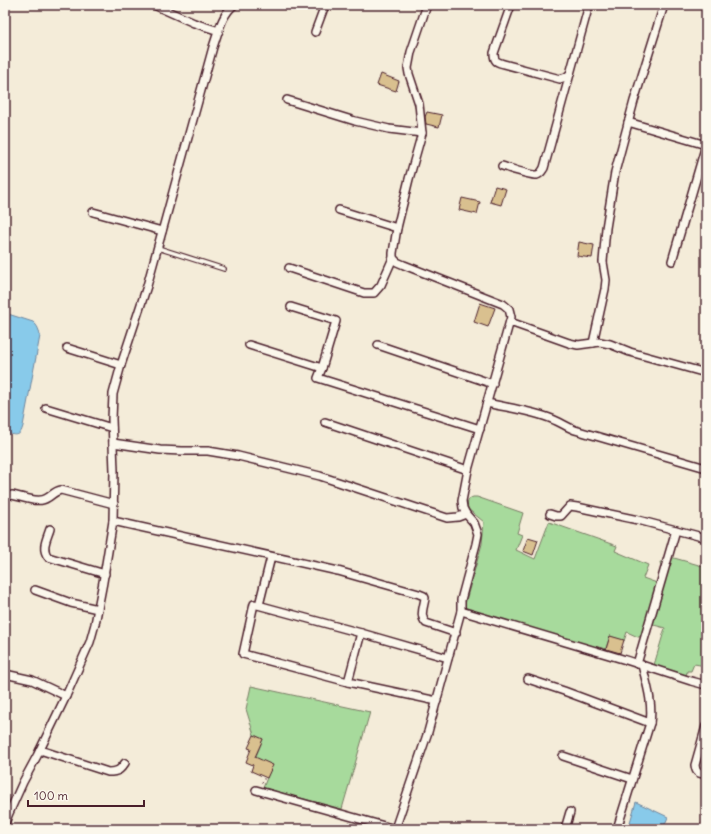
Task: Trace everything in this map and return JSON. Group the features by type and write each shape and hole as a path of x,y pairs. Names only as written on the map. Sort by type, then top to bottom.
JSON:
{"street":[{"path":"154,5 194,23 219,31"},
{"path":"5,823 23,782 66,696 90,642 98,608 113,521 113,394 147,286 213,47 228,12 234,5"},
{"path":"315,32 325,5"},
{"path":"288,268 364,293 374,293 381,285 393,258 409,179 422,133 419,104 408,68 411,52 427,5"},
{"path":"511,5 494,53 494,58 496,61 560,79 570,74"},
{"path":"502,166 532,175 542,172 589,5"},
{"path":"593,343 605,289 606,280 603,262 606,228 615,172 634,100 664,5"},
{"path":"287,100 354,121 389,129 422,133"},
{"path":"628,122 706,145 672,262"},
{"path":"339,210 398,228"},
{"path":"93,212 162,231"},
{"path":"256,790 395,829 428,732 456,633 461,611 461,600 478,534 474,524 466,514 462,505 468,470 512,317 509,309 503,304 404,265 397,262 393,258"},
{"path":"291,307 336,321 318,378 480,429"},
{"path":"510,322 569,343 578,345 600,342 610,344 630,352 706,373"},
{"path":"249,345 322,368"},
{"path":"378,345 493,384"},
{"path":"67,348 121,365"},
{"path":"488,402 541,415 553,419 567,428 706,468"},
{"path":"46,408 112,428"},
{"path":"325,422 468,470"},
{"path":"113,443 160,450 208,451 238,456 320,476 447,518 454,518 466,514"},
{"path":"12,495 42,501 57,490 61,490 114,504"},
{"path":"550,514 561,516 570,506 577,507 638,520 706,538"},
{"path":"113,521 338,571 419,594 425,598 422,615 424,621 456,633"},
{"path":"50,529 44,549 44,553 48,557 104,574"},
{"path":"616,829 650,723 652,713 651,702 640,665 676,530"},
{"path":"259,605 271,557"},
{"path":"35,590 71,604 98,608"},
{"path":"437,701 348,682 243,654 254,604 448,658"},
{"path":"461,611 706,685"},
{"path":"348,682 361,633"},
{"path":"5,674 32,680 66,696"},
{"path":"528,680 564,691 650,723"},
{"path":"706,726 695,765 698,773 706,776"},
{"path":"40,750 108,772 119,770 125,763"},
{"path":"563,756 632,779"},
{"path":"565,829 570,812"}],"lane":[{"path":"157,248 224,269"}],"green space":[{"path":"473,497 477,497 523,513 517,533 522,535 516,550 535,559 549,522 617,546 615,551 648,565 643,578 657,583 662,570 660,562 664,562 664,557 667,556 706,567 706,666 694,664 691,671 687,671 686,677 654,665 665,628 650,624 647,636 638,637 627,632 624,641 610,636 605,651 465,610 465,604 482,544 484,522 468,509 468,502"},
{"path":"251,686 370,712 342,809 263,788 272,765 254,761 263,739 254,735 246,709"}],"water":[{"path":"5,313 33,322 38,328 40,336 23,426 22,430 17,435 5,433"},
{"path":"636,802 668,817 663,829 628,829"}],"building":[{"path":"381,74 399,81 396,91 377,85"},
{"path":"427,112 442,115 439,127 426,124 425,117"},
{"path":"495,186 506,189 501,205 490,202"},
{"path":"462,198 480,202 477,214 459,210"},
{"path":"579,242 594,245 592,258 577,256"},
{"path":"480,303 495,308 488,327 474,322"},
{"path":"528,537 538,540 533,555 523,551"},
{"path":"610,636 624,640 620,653 606,649"},
{"path":"254,735 263,739 255,757 273,765 267,778 251,771 253,765 246,762 251,749 248,748"}]}
